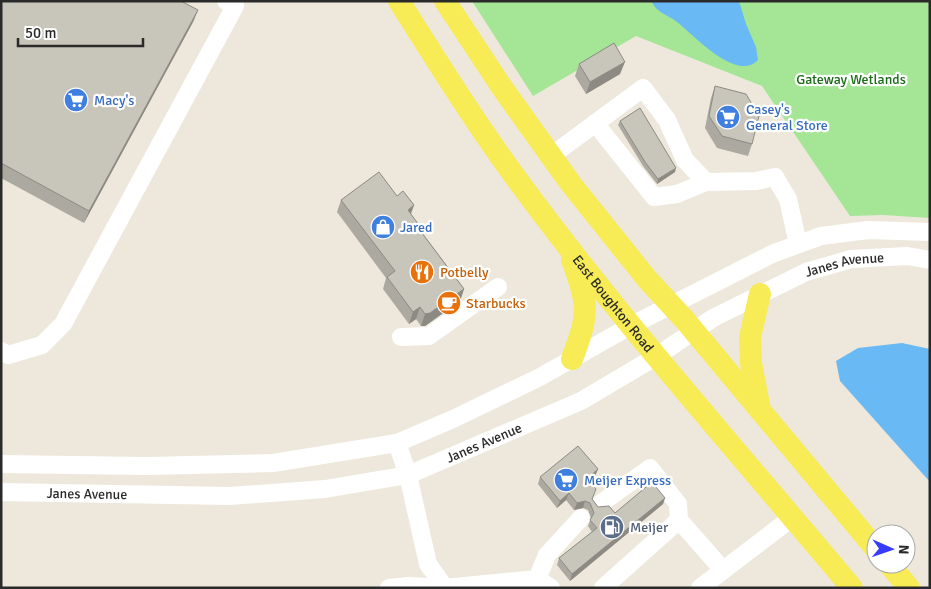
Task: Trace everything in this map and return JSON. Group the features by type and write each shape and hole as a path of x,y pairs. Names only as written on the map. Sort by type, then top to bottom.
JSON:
{"main road":[{"name":"East Boughton Road","path":"399,1 463,102 517,179 657,356 852,588"},
{"path":"445,1 551,156 647,279 695,332 760,413 866,537"},
{"path":"565,241 585,293 586,311 584,327 572,359"},
{"path":"760,294 750,342 751,363 760,413"},
{"path":"897,574 909,588"}],"street":[{"path":"1,351 8,355 42,345 63,324 235,6 226,1"},
{"path":"551,156 643,88 666,120 685,160 706,182"},
{"path":"595,123 654,197 677,194 706,182 756,181 775,177 788,199 798,244"},
{"name":"Janes Avenue","path":"1,464 147,466 273,463 397,443 453,420 572,359 632,325 772,254 821,236 868,230 930,232"},
{"name":"Janes Avenue","path":"1,492 229,496 326,489 408,474 581,401 657,356 714,318 806,272 851,259 907,256 930,260"},
{"path":"400,337 429,336 498,287"},
{"path":"397,443 408,474 428,564 445,588"},
{"path":"600,504 650,468 678,504 679,520 723,570"},
{"path":"700,588 793,517"},
{"path":"389,588 409,586 445,588 544,583 547,555 582,518"},
{"path":"603,588 679,520"}],"green space":[{"name":"Gateway Wetlands","path":"472,1 930,1 930,218 883,215 850,216 762,86 636,36 533,96"}],"water":[{"path":"651,1 739,1 756,47 758,60 749,65 738,65 727,61 715,54 677,22 660,11"},
{"path":"902,343 930,349 930,482 840,381 836,361 858,348"}],"building":[{"name":"Macy's","path":"1,1 181,1 198,10 89,211 1,163"},
{"path":"614,43 625,62 590,82 579,64"},
{"name":"Casey's General Store","path":"715,86 746,94 759,116 752,144 722,136 709,116"},
{"path":"640,108 676,168 658,179 645,162 620,121"},
{"path":"379,172 397,196 403,191 414,205 408,210 424,232 422,233 464,289 430,313 425,314 420,307 413,312 387,277 395,271 341,200"},
{"path":"578,446 598,469 587,479 596,489 592,499 598,507 609,506 615,513 652,482 665,498 572,574 559,558 597,528 590,520 594,513 590,503 585,501 577,503 569,493 560,501 540,477"}],"place":[{"name":"Macy's","path":"76,100"},
{"name":"Casey's General Store","path":"728,117"},
{"name":"Jared","path":"383,227"},
{"name":"Potbelly","path":"422,272"},
{"name":"Starbucks","path":"449,303"},
{"name":"Meijer Express","path":"566,480"},
{"name":"Meijer","path":"612,527"}]}
